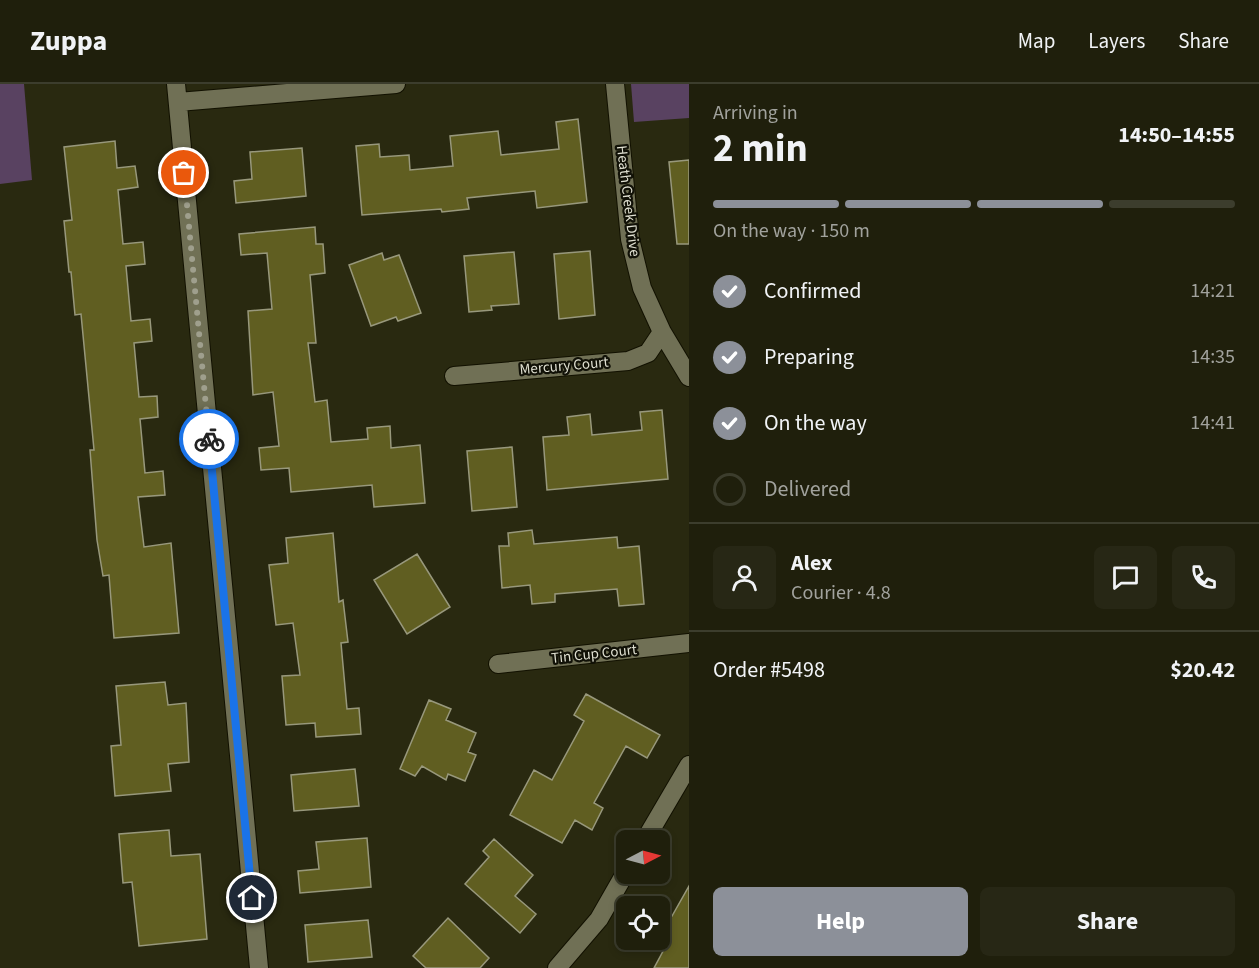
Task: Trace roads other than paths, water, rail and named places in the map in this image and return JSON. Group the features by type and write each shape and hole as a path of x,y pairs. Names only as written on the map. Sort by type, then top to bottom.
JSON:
{"street":[{"path":"176,84 259,968"},
{"path":"178,102 396,84"},
{"name":"Heath Creek Drive","path":"615,84 630,239 642,288 662,332 689,377"},
{"name":"Mercury Court","path":"454,376 628,361 648,353 662,332"},
{"name":"Tin Cup Court","path":"498,664 689,643"},
{"path":"651,830 689,765"},
{"path":"557,968 598,919 619,884"}]}
